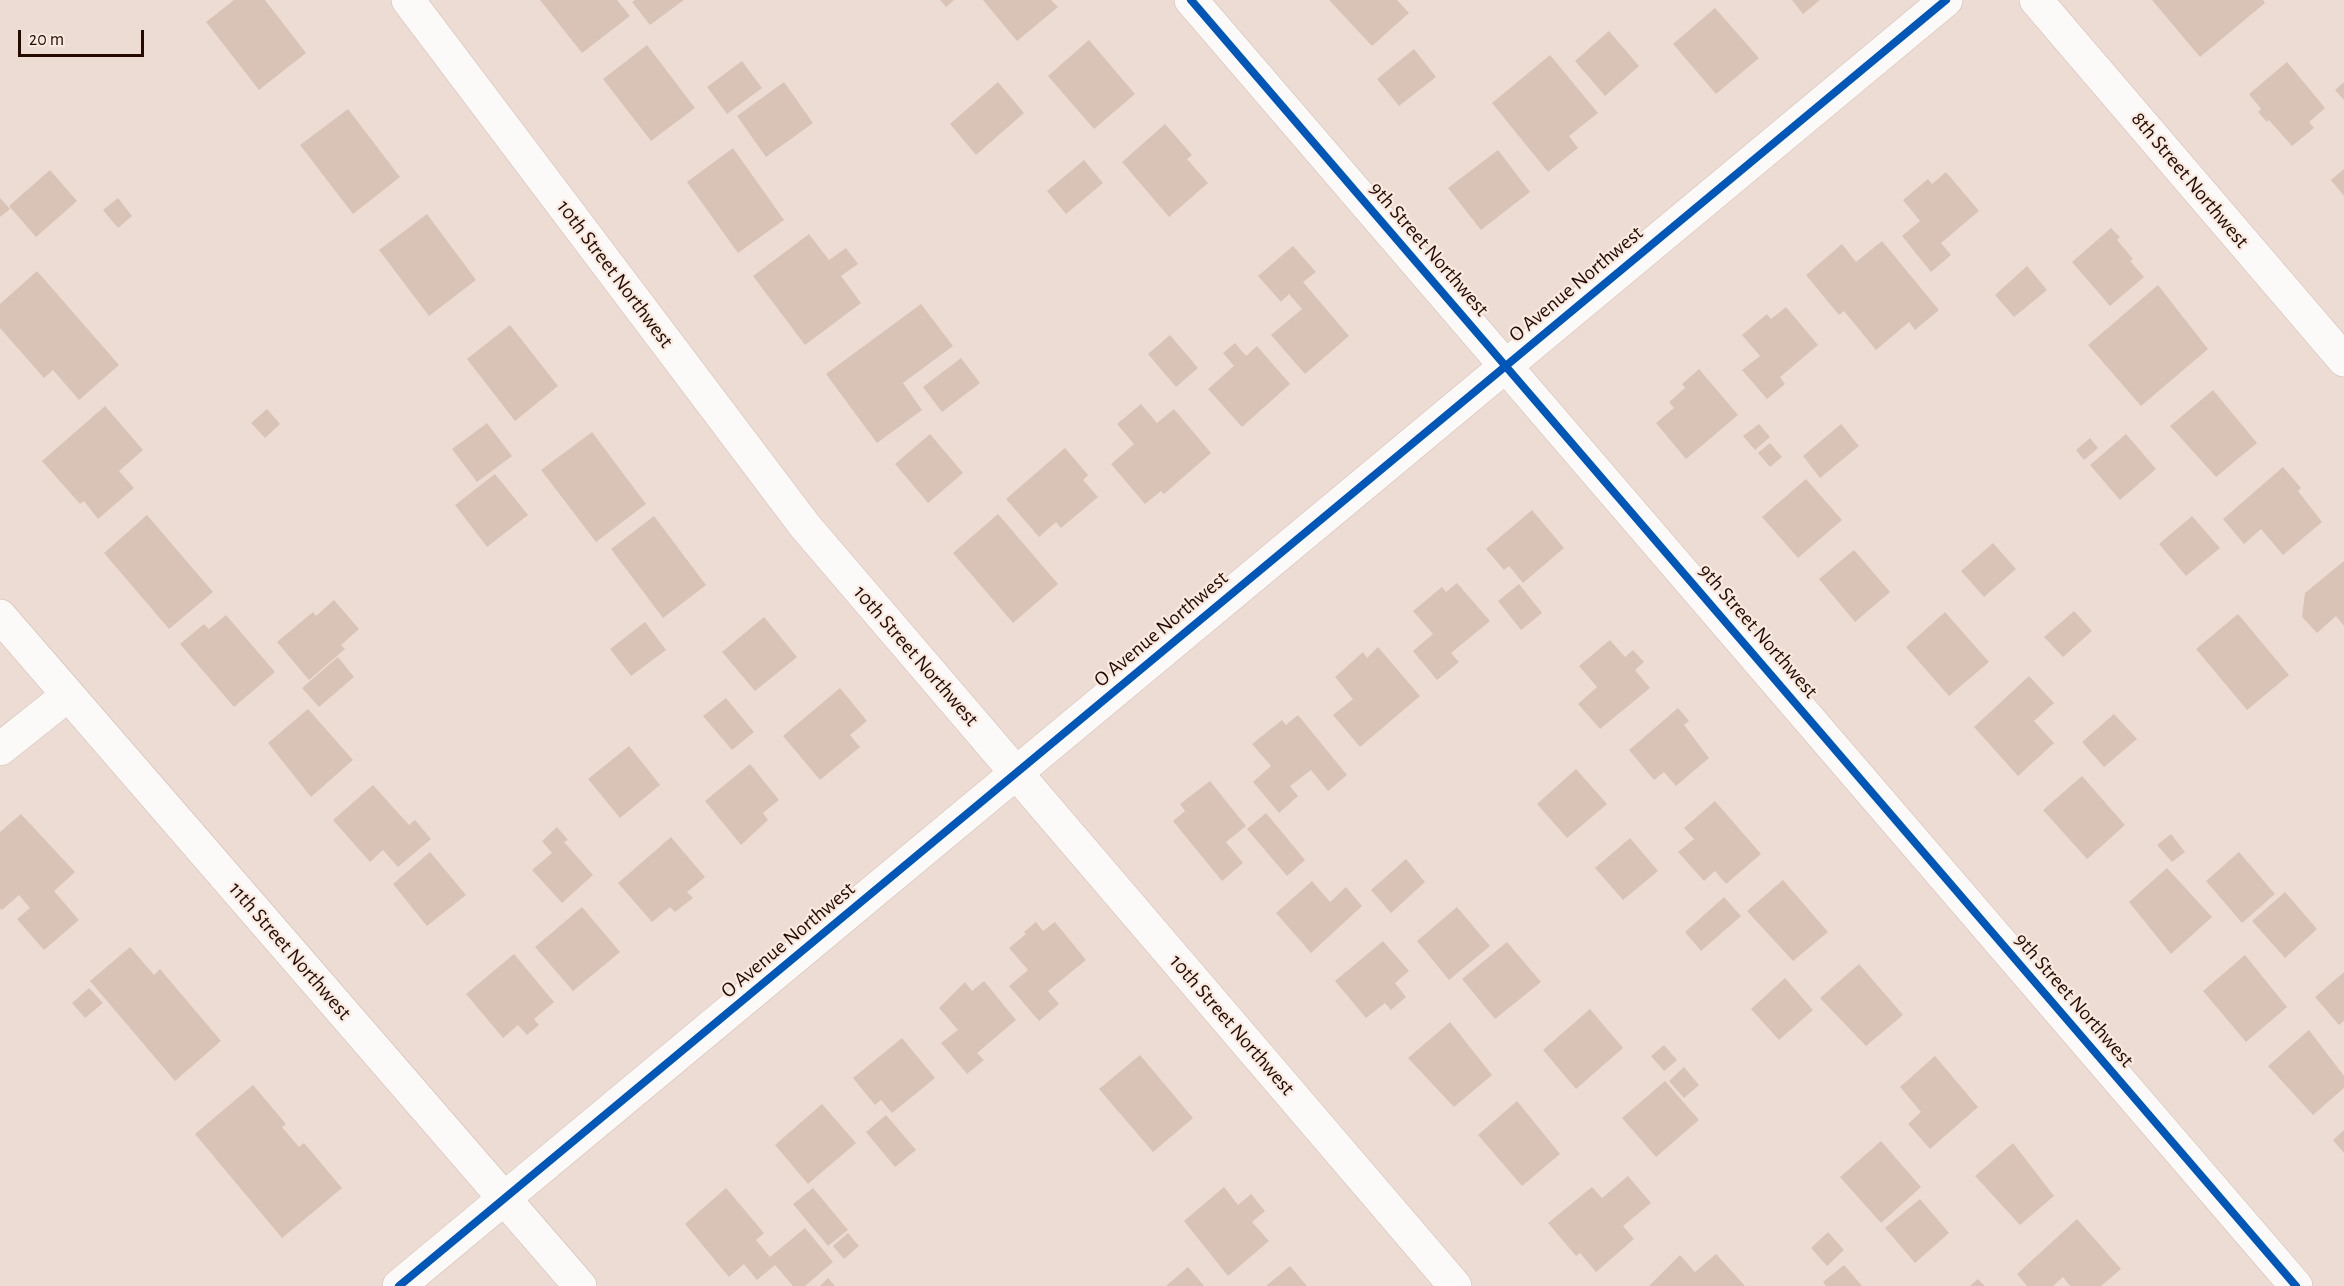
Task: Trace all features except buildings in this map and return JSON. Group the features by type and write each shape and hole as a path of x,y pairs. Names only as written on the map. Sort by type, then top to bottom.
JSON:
{"street":[{"name":"10th Street Northwest","path":"408,0 805,526 1455,1286"},
{"name":"9th Street Northwest","path":"1191,0 2296,1286"},
{"name":"O Avenue Northwest","path":"399,1286 1946,0"},
{"name":"8th Street Northwest","path":"2036,0 2344,360"},
{"name":"11th Street Northwest","path":"0,616 580,1286"},
{"path":"0,749 68,694"}],"cycle path":[{"path":"1191,0 2296,1286"},
{"path":"399,1286 1946,0"}]}
